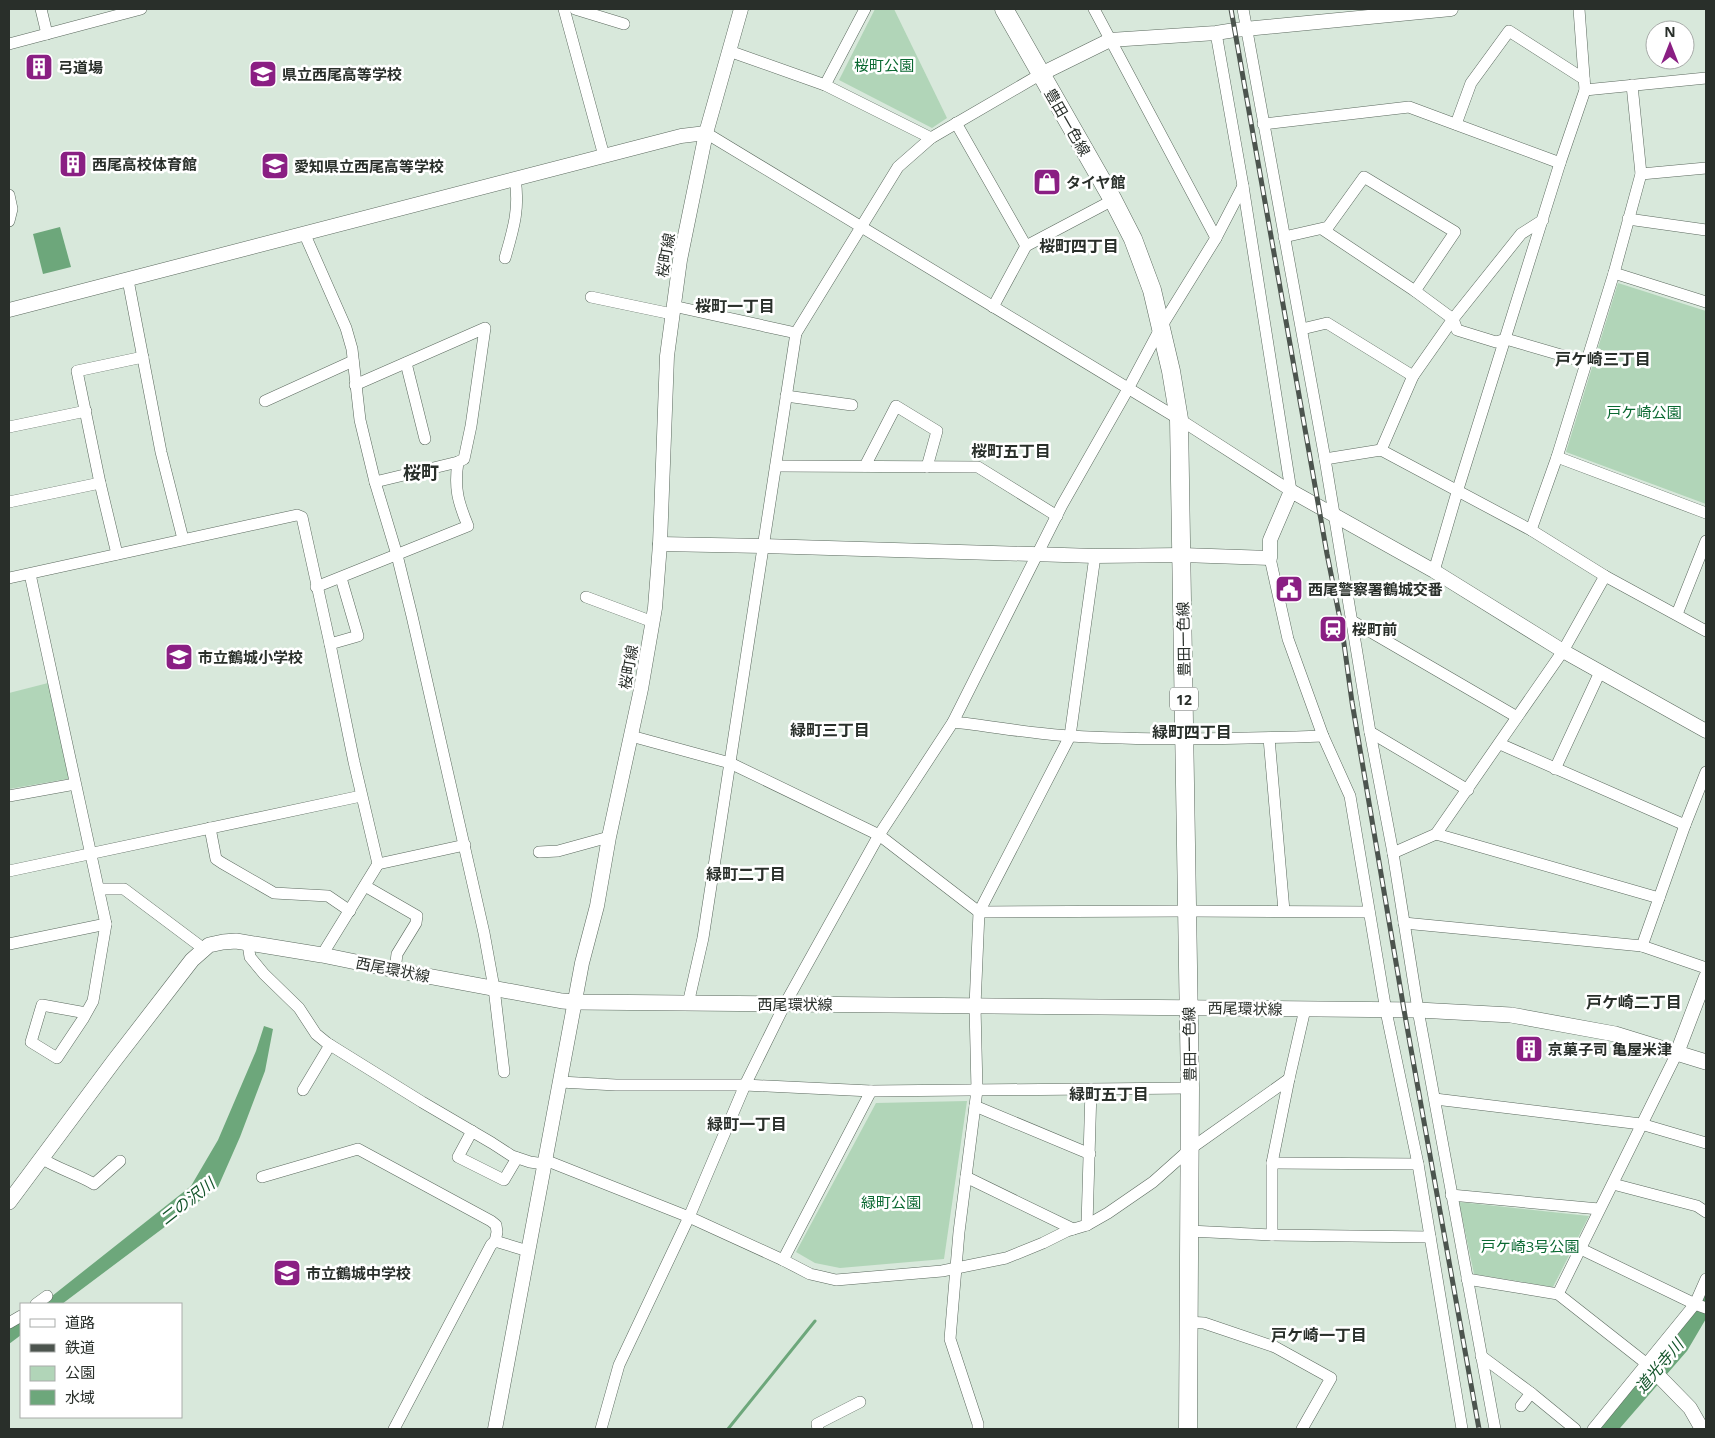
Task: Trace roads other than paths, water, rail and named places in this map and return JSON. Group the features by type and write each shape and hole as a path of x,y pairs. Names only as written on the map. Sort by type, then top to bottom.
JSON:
{"main road":[{"name":"豊田一色線","path":"1004,9 1113,200 1133,239 1149,281 1161,327 1171,370 1179,419 1190,1088 1188,1429"},
{"name":"西尾環状線","path":"9,1202 192,960 209,945 223,942 236,942 322,955 562,1001 688,1004 1418,1010 1510,1015 1615,1034 1706,1062"}],"street":[{"path":"41,9 47,34"},
{"path":"9,44 141,9"},
{"path":"564,9 604,156"},
{"path":"575,9 624,24"},
{"name":"桜町線","path":"495,1429 582,963 597,906 609,837 653,622 660,544 667,356 672,310 680,260 706,133 741,9"},
{"path":"825,85 865,9"},
{"path":"1094,9 1216,238"},
{"path":"1243,9 1325,458 1418,1010 1494,1429"},
{"path":"688,1004 703,938 796,333 898,167 930,138 1040,74 1110,40 1216,33 1451,9"},
{"path":"1434,571 1585,85 1579,9"},
{"path":"1456,124 1471,83 1509,31 1585,85 1632,85 1706,78"},
{"path":"1216,33 1243,186 1291,490 1270,540 1270,558 1288,639 1323,736 1350,796 1386,1011 1418,1164 1462,1429"},
{"path":"729,51 825,85 930,138"},
{"path":"1532,530 1557,457 1614,272 1641,174 1632,85"},
{"path":"1263,124 1409,107 1560,163"},
{"path":"956,123 1026,246"},
{"path":"9,310 305,235 681,136 706,133 1179,419 1291,490 1434,571 1563,652 1706,731"},
{"path":"1641,174 1706,168"},
{"path":"1284,237 1328,228 1364,177 1455,232 1415,291"},
{"path":"505,258 516,223 517,188 515,179"},
{"path":"601,1429 619,1365 689,1217 746,1085 785,1004 879,836 953,722 1091,452 1128,389 1161,327 1216,238 1243,186"},
{"path":"9,195 12,210 9,221"},
{"path":"993,307 1026,246 1113,200"},
{"path":"1628,219 1706,230"},
{"path":"1381,450 1413,376 1453,319 1521,234 1542,220"},
{"path":"1322,229 1415,291 1453,319 1457,330 1496,342 1506,339 1586,362"},
{"path":"305,235 346,328 352,349 360,420 374,482 397,555 465,845 494,988 504,1072"},
{"path":"1614,272 1706,302"},
{"path":"128,280 162,452 184,539"},
{"path":"591,297 796,333"},
{"path":"1302,329 1327,323 1413,376"},
{"path":"355,385 485,328 472,426 464,459 374,482"},
{"path":"117,554 77,371 144,358"},
{"path":"265,401 353,361"},
{"path":"406,363 425,439"},
{"path":"786,396 852,405"},
{"path":"865,466 896,406 937,431 927,467"},
{"path":"9,427 86,412"},
{"path":"1325,458 1381,450 1458,489 1532,530 1606,576 1706,631"},
{"path":"1557,457 1706,513"},
{"path":"316,587 468,526 456,490 458,462"},
{"path":"776,466 978,467 1057,516"},
{"path":"9,502 100,483"},
{"path":"9,578 298,515 302,517 361,796 378,864 322,955"},
{"path":"1677,614 1706,541"},
{"path":"660,544 1095,556 1182,555 1270,558"},
{"path":"978,1429 950,1339 956,1269 977,1090 975,1006 979,912 1070,736 1095,556"},
{"path":"30,574 106,924 93,1001 86,1013 57,1058 31,1042 42,1005 86,1013"},
{"path":"1393,853 1436,834 1563,652 1606,576"},
{"path":"330,644 358,636 341,578"},
{"path":"586,597 653,622"},
{"path":"1352,621 1517,717"},
{"path":"1555,769 1600,672"},
{"path":"953,722 1070,736 1184,739 1323,736"},
{"path":"1370,732 1468,790"},
{"path":"631,736 730,763 879,836 979,912 1369,912"},
{"path":"1269,738 1284,911"},
{"path":"1500,744 1684,825"},
{"path":"1642,946 1684,825 1706,772"},
{"path":"9,796 75,784"},
{"path":"9,871 361,796"},
{"path":"210,828 216,859 222,863 274,893 328,896 350,911"},
{"path":"1436,834 1659,898"},
{"path":"539,852 558,851 609,837"},
{"path":"378,864 465,845"},
{"path":"365,886 416,916 416,923 397,954 395,970"},
{"path":"98,889 124,889 204,949"},
{"path":"1404,923 1642,946 1706,968"},
{"path":"9,944 106,924"},
{"path":"248,944 250,957 264,974 299,1008 316,1034 330,1045 422,1102 517,1158 545,1162 689,1217 810,1274 836,1280 956,1269 1006,1258 1073,1229 1087,1225 1154,1182 1190,1149 1288,1079"},
{"path":"1558,1294 1599,1210 1614,1184 1676,1053 1706,977"},
{"path":"1272,1235 1272,1163 1288,1079 1305,1010"},
{"path":"303,1090 330,1045"},
{"path":"560,1082 616,1085 746,1085 871,1091 1190,1088"},
{"path":"1087,1225 1092,1088"},
{"path":"783,1260 871,1091"},
{"path":"1435,1099 1641,1124 1706,1143"},
{"path":"975,1106 1090,1154"},
{"path":"472,1131 458,1157 504,1180 517,1158"},
{"path":"262,1177 358,1149 496,1225 495,1242 491,1246 394,1429"},
{"path":"41,1158 94,1184 120,1160"},
{"path":"1272,1163 1418,1164"},
{"path":"966,1177 1073,1229"},
{"path":"1614,1184 1697,1206 1706,1212"},
{"path":"1451,1195 1599,1210"},
{"path":"1189,1232 1430,1237"},
{"path":"495,1242 528,1251"},
{"path":"1581,1248 1701,1306"},
{"path":"1593,1429 1701,1306 1706,1278"},
{"path":"1467,1279 1558,1294 1648,1365 1690,1408 1702,1429"},
{"path":"37,1303 47,1296"},
{"path":"9,1323 20,1317"},
{"path":"1188,1322 1204,1323 1276,1348 1331,1378 1302,1429"},
{"path":"1481,1356 1532,1393 1575,1429"},
{"path":"1521,1406 1532,1393"},
{"path":"818,1429 816,1424 860,1402"}],"water":[{"path":"60,227 71,267 43,274 33,234"},
{"name":"二の沢川","path":"264,1026 273,1029 265,1071 240,1137 218,1187 63,1303 43,1303 191,1186 218,1140 256,1051"},
{"path":"20,1322 20,1336 9,1344 9,1329"}],"waterway":[{"name":"道光寺川","path":"1606,1429 1679,1345 1706,1299"},
{"path":"728,1429 815,1321"}],"railway":[{"path":"1231,9 1327,554 1342,629 1352,702 1404,1010 1479,1429"}],"place":[{"name":"弓道場","path":"39,67"},
{"name":"県立西尾高等学校","path":"263,74"},
{"name":"西尾高校体育館","path":"73,164"},
{"name":"愛知県立西尾高等学校","path":"275,166"},
{"name":"タイヤ館","path":"1047,182"},
{"name":"西尾警察署鶴城交番","path":"1289,589"},
{"name":"桜町前","path":"1333,629"},
{"name":"市立鶴城小学校","path":"179,657"},
{"name":"京菓子司 亀屋米津","path":"1529,1049"},
{"name":"市立鶴城中学校","path":"287,1273"}],"district":[{"name":"桜町四丁目","path":"1079,246"},
{"name":"桜町一丁目","path":"735,306"},
{"name":"戸ケ崎三丁目","path":"1603,359"},
{"name":"桜町五丁目","path":"1011,451"},
{"name":"桜町","path":"421,472"},
{"name":"緑町三丁目","path":"830,730"},
{"name":"緑町四丁目","path":"1192,732"},
{"name":"緑町二丁目","path":"746,874"},
{"name":"戸ケ崎二丁目","path":"1634,1002"},
{"name":"緑町五丁目","path":"1109,1094"},
{"name":"緑町一丁目","path":"747,1124"},
{"name":"戸ケ崎一丁目","path":"1319,1335"}],"park label":[{"name":"桜町公園","path":"884,65"},
{"name":"戸ケ崎公園","path":"1644,412"},
{"name":"緑町公園","path":"891,1202"},
{"name":"戸ケ崎3号公園","path":"1530,1246"}]}
